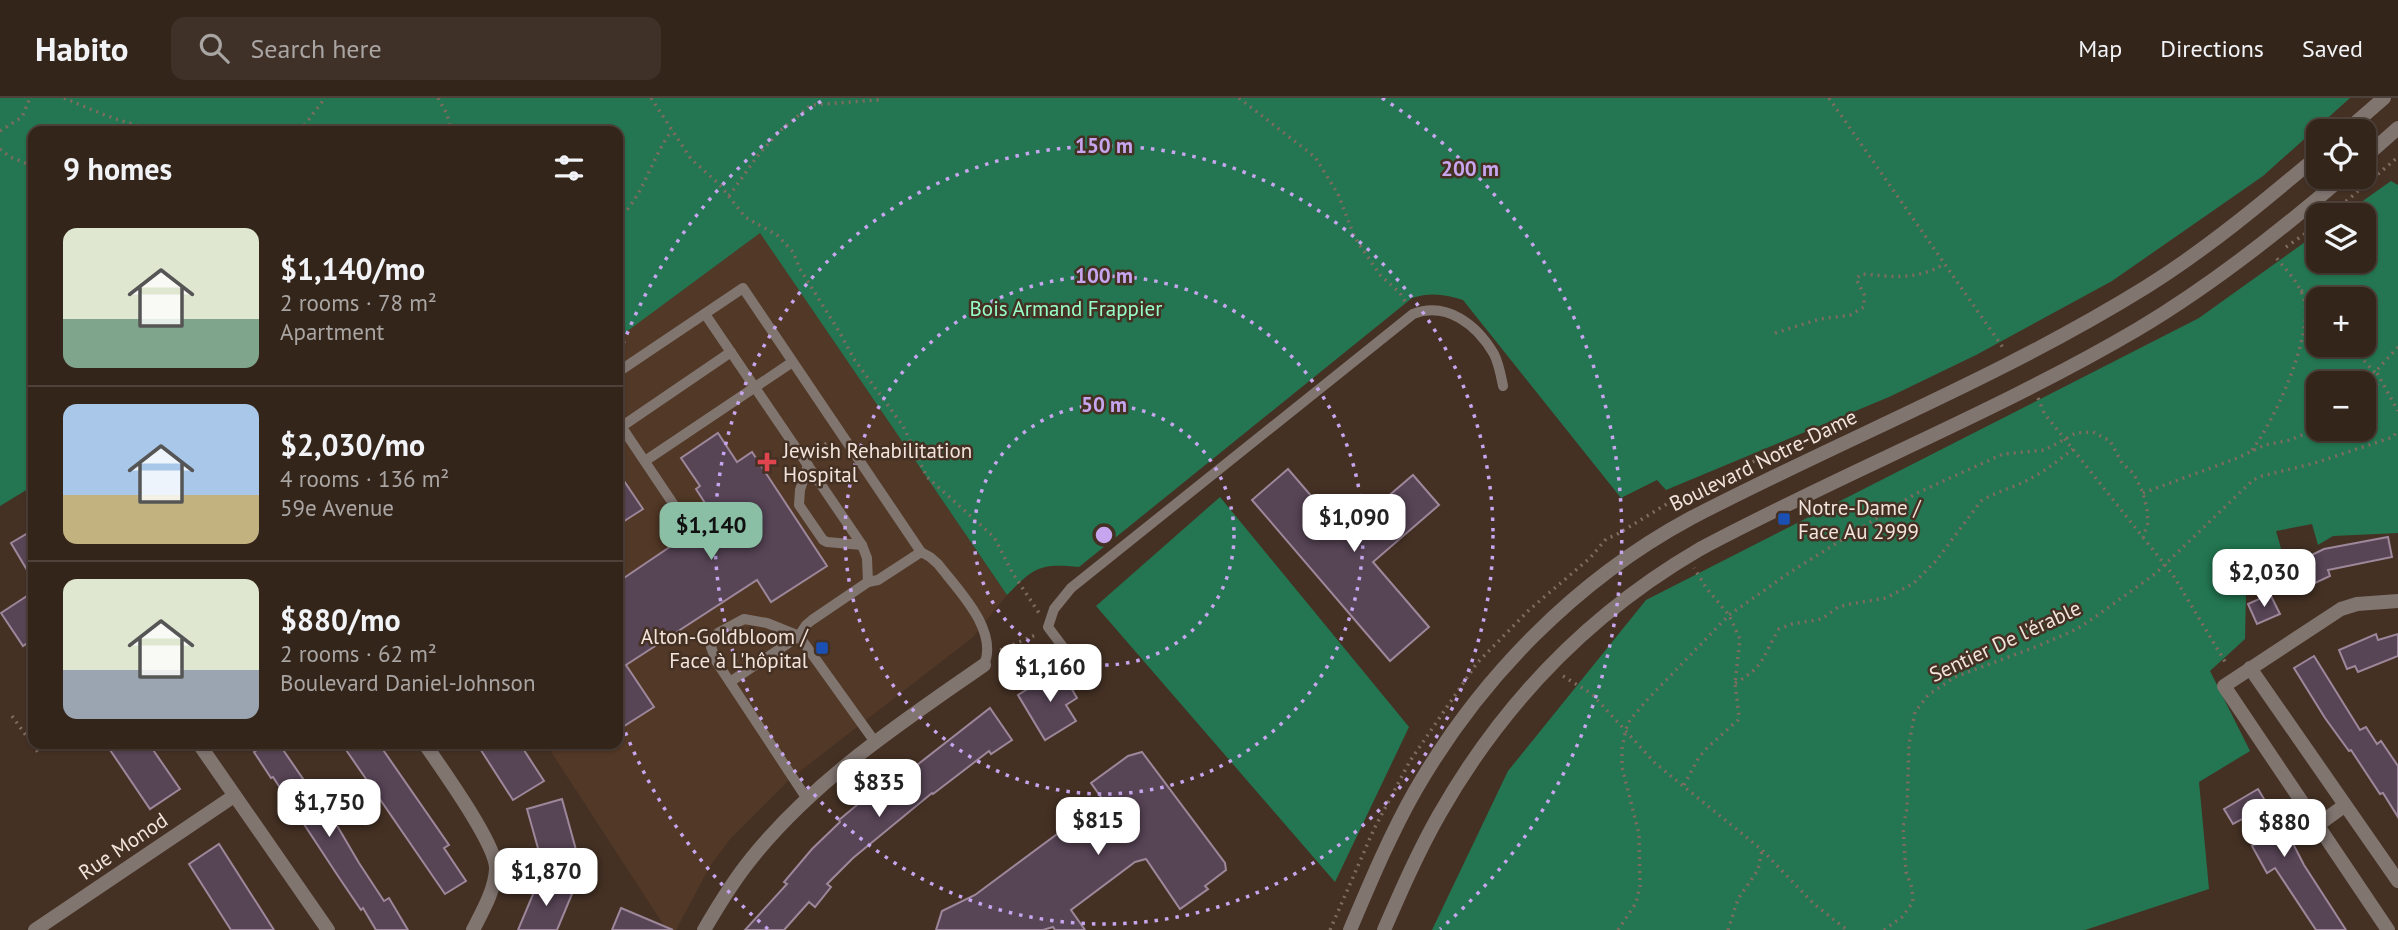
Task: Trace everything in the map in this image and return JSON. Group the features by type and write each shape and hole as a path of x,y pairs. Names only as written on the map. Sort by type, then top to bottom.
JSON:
{"street":[{"path":"2360,119 2384,98"},
{"path":"2376,147 2398,128"},
{"name":"Boulevard Notre-Dame","path":"1350,930 1405,810 1450,736 1479,696 1520,649 1564,607 1599,579 1643,546 1690,518 2043,346 2118,304 2196,253 2306,165"},
{"path":"1384,930 1438,817 1476,754 1546,669 1611,609 1650,580 1700,549 2031,387 2141,327 2238,263 2328,189"},
{"path":"2388,930 2224,686 2341,609 2357,604 2398,601"},
{"path":"704,930 753,856 807,799 875,742 986,659"},
{"path":"2250,668 2398,881"},
{"path":"202,749 328,930"},
{"path":"428,749 492,847 496,869 491,891 473,930"},
{"name":"Rue Monod","path":"35,930 234,796"},
{"path":"2319,824 2344,806"}],"lane":[{"path":"623,369 743,288 921,552 937,564 976,615 984,633 986,659"},
{"path":"1063,647 1048,627 1054,609 1071,588 1413,314 1434,309 1445,310 1465,321 1493,354 1503,386"},
{"path":"705,314 862,545 867,558 868,582"},
{"path":"623,423 731,352"},
{"path":"645,461 792,363"},
{"path":"623,431 674,505"},
{"path":"805,462 799,499 802,510 827,542 862,545"},
{"path":"730,682 799,636 806,625 868,582 878,580 921,552"},
{"path":"807,799 716,662 712,641 718,633 738,621 749,619 799,636 875,742"}],"path":[{"path":"0,131 22,117 30,98"},
{"path":"64,98 140,126"},
{"path":"304,126 326,98"},
{"path":"438,98 450,126"},
{"path":"651,98 691,159 719,184 745,217 777,234 793,252 800,269 854,359 903,426 927,477 993,537 1048,627 1034,638 986,659"},
{"path":"729,196 759,154 781,130 811,105 883,98"},
{"path":"1239,98 1315,157 1338,194 1355,238 1380,275 1401,293 1413,314"},
{"path":"1829,98 2006,348"},
{"path":"623,214 635,201 663,142 672,130"},
{"path":"0,149 10,157 28,164"},
{"path":"2344,203 2398,157"},
{"path":"2274,255 2306,295"},
{"path":"1775,333 1820,319 1850,315 1864,307 1864,294 1856,279 1861,274 1904,276 1929,273 1944,264"},
{"path":"2252,450 2267,429 2278,406 2305,330 2305,302 2300,288"},
{"path":"2377,375 2379,365 2398,347"},
{"path":"2361,357 2377,375 2398,411"},
{"path":"2376,385 2381,382"},
{"path":"2038,399 2045,413 2164,564 2200,616 2229,667"},
{"name":"Boulevard Notre-Dame","path":"1529,610 1590,558 1606,538 1616,535 1670,502 1779,449 1836,428"},
{"path":"2164,564 2253,480 2393,437 2398,430"},
{"path":"1618,930 1636,903 1640,886 1639,834 1622,767 1626,729 1646,701 1729,615 1789,573 1915,494 2003,454 2045,450 2076,433 2093,432 2110,442 2119,459 2134,474 2143,493 2148,517 2143,537"},
{"path":"2143,493 2235,459 2252,450 2306,433"},
{"path":"805,462 840,434"},
{"path":"1735,683 1749,676 1763,662 1780,629 1822,619 1838,607 1886,598 1914,583 1936,561 1981,501 2040,473 2073,449"},
{"name":"Sentier De l'érable","path":"1884,930 1902,917 1913,902 1904,855 1903,827 1907,809 1909,744 1915,712 1920,704 1934,688 1955,677 2077,629 2155,574 2164,564"},
{"path":"1684,785 1708,747 1740,716 1735,683 1740,639 1729,615 1707,589 1693,566"},
{"path":"1559,671 1592,694 1655,763 1762,850 1814,904 1847,930"},
{"path":"12,716 28,738"},
{"path":"36,749 40,755"},
{"path":"1728,930 1738,899 1758,870 1762,850"}],"shaded area":[{"name":"Jewish Rehabilitation Hospital","path":"760,232 1007,595 973,637 790,779 731,838 710,866 676,930 667,930 549,749 623,749 623,327"}],"green space":[{"name":"Bois Armand Frappier","path":"0,98 2350,98 2327,119 2306,119 2306,137 2263,176 2112,281 1976,355 1889,397 1666,490 1657,480 1621,498 1463,300 1438,294 1412,298 1079,567 1055,566 1038,569 1024,578 1007,595 760,233 623,334 623,126 28,126 28,489 0,506"},
{"path":"2391,181 2398,185 2398,533 2333,536 2318,545 2312,524 2276,531 2286,566 2246,591 2245,639 2210,671 2250,751 2199,782 2209,889 2085,930 1432,930 1508,771 1646,600 2199,318 2306,241 2306,273 2376,273 2376,203 2360,203"},
{"path":"1220,497 1409,727 1335,882 1096,606"}],"building":[{"path":"718,433 737,462 752,452 827,566 771,602 757,580 626,665 654,707 623,727 623,579 714,517 696,489 700,486 681,458"},
{"path":"1288,469 1344,534 1413,475 1439,505 1373,562 1429,627 1390,661 1252,500"},
{"path":"623,479 643,509 623,522"},
{"path":"28,533 28,572 11,543"},
{"path":"2388,537 2392,557 2328,570 2330,576 2296,592 2289,577 2297,573 2293,564 2324,549"},
{"path":"2270,594 2280,614 2257,624 2248,604"},
{"path":"28,595 28,642 23,646 1,613"},
{"path":"2376,634 2378,640 2398,634 2398,656 2358,672 2355,666 2347,669 2339,650"},
{"path":"2314,656 2360,730 2366,727 2377,744 2381,741 2398,766 2398,817 2383,793 2380,794 2351,750 2349,751 2325,718 2294,668"},
{"path":"1060,669 1077,698 1066,705 1076,721 1045,740 1018,695"},
{"path":"990,708 1012,740 991,754 989,751 932,793 853,858 827,884 831,887 815,907 809,902 784,930 745,930 839,820 889,778 894,783"},
{"path":"109,749 152,749 180,789 150,809"},
{"path":"258,749 282,749 319,802 322,800 384,901 389,898 408,930 376,930 254,752"},
{"path":"345,749 382,749 449,845 444,848 466,881 445,894"},
{"path":"480,749 523,749 544,781 513,800"},
{"path":"1142,752 1225,863 1226,870 1205,886 1208,889 1180,909 1146,859 1135,862 1071,910 1085,930 1055,930 1053,927 1043,930 936,930 942,911 975,895 1103,800 1091,783 1128,756"},
{"path":"2258,789 2282,829 2285,828 2304,865 2346,930 2316,930 2275,868 2267,873 2252,846 2259,842 2244,818 2233,824 2224,809"},
{"path":"562,799 578,857 543,866 527,809"},
{"path":"219,844 274,930 231,930 189,864"},
{"path":"539,880 572,894 557,930 518,930"},
{"path":"621,908 673,930 612,930"}],"place":[{"name":"Jewish Rehabilitation Hospital","path":"767,462"},
{"name":"Notre-Dame / Face Au 2999","path":"1784,519"},
{"name":"Alton-Goldbloom / Face à L'hôpital","path":"822,648"}]}
